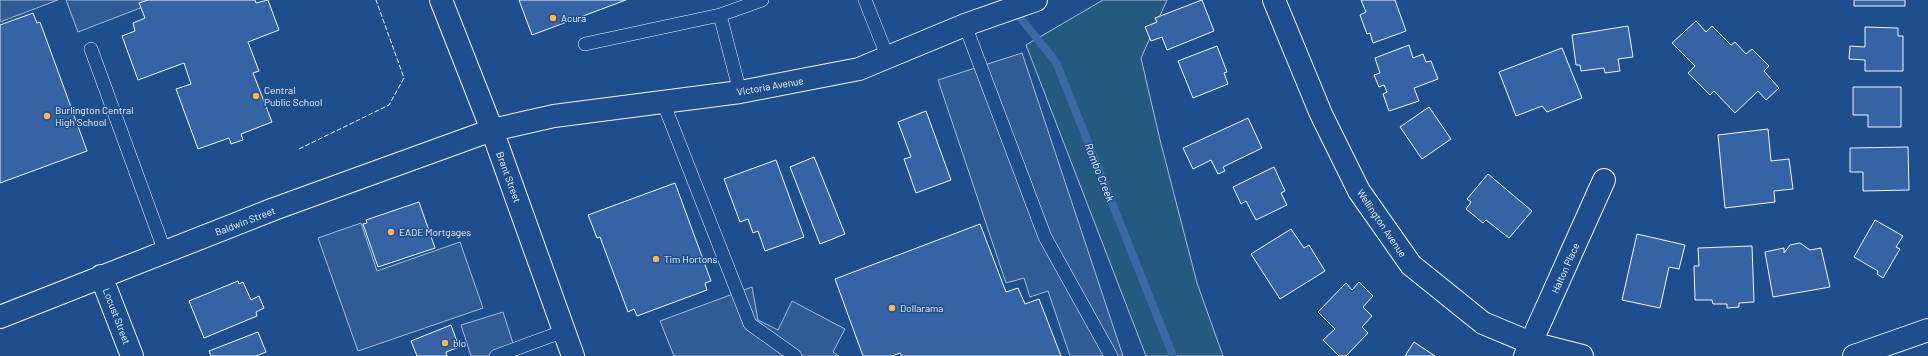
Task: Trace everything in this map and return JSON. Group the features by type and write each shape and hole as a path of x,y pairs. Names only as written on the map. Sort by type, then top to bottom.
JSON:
{"street":[{"name":"Brant Street","path":"441,0 492,130 573,356"},
{"name":"Victoria Avenue","path":"492,130 554,116 740,92 859,69 974,22 1036,0"},
{"name":"Wellington Avenue","path":"1274,0 1321,114 1359,191 1411,265 1484,323 1528,350 1582,356"},
{"name":"Baldwin Street","path":"0,317 274,210 492,130"},
{"name":"Halton Place","path":"1528,350 1604,180"},
{"name":"Locust Street","path":"102,276 132,356"},
{"path":"1854,356 1928,330"}],"lane":[{"path":"585,44 720,15 762,0"},
{"path":"865,0 888,58"},
{"path":"720,15 740,92"},
{"path":"974,22 1045,237 1111,356"},
{"path":"91,49 165,252"},
{"path":"663,102 750,324 795,356"},
{"path":"496,356 564,331"}],"shaded area":[{"path":"0,0 58,0 0,22"},
{"path":"66,0 161,0 78,32"},
{"path":"1103,0 1167,0 1141,58 1160,140 1197,283 1223,356 1146,356 1026,45"},
{"path":"1022,53 1123,356 1070,356 1048,291 1030,297 1024,278 1006,283 938,80"},
{"path":"361,223 377,271 460,242 483,308 358,351 318,238"},
{"path":"752,287 758,320 778,330 792,301 845,329 833,352 839,356 674,356 660,321"},
{"path":"503,312 517,356 471,356 461,325"}],"building":[{"path":"148,0 255,0 256,3 268,0 279,30 248,42 259,71 253,73 272,122 241,134 243,140 231,144 229,138 198,149 176,89 191,84 184,63 138,80 122,36 135,31 133,23 145,18 139,3"},
{"name":"Acura","path":"519,0 626,0 532,35"},
{"path":"1202,0 1214,31 1167,50 1162,37 1151,41 1145,27 1157,22 1155,18"},
{"path":"1361,0 1395,0 1406,31 1373,43 1370,33 1367,34 1360,15 1366,12"},
{"path":"1854,0 1905,0 1905,6 1854,6"},
{"path":"33,13 37,23 40,22 87,151 0,183 0,25"},
{"path":"1696,21 1706,32 1712,26 1731,45 1735,42 1746,54 1752,49 1769,66 1764,71 1779,88 1766,100 1758,91 1735,113 1714,91 1710,95 1688,73 1695,66 1672,43"},
{"path":"1628,26 1633,57 1618,59 1620,71 1605,73 1604,68 1581,71 1580,65 1576,65 1572,35"},
{"path":"1865,27 1898,28 1898,36 1903,36 1903,71 1865,71 1865,60 1849,59 1850,46 1865,47"},
{"path":"1409,45 1413,58 1423,54 1426,62 1431,61 1438,79 1414,88 1419,101 1389,111 1383,94 1387,92 1384,85 1379,87 1374,75 1380,73 1375,58"},
{"path":"1217,46 1227,72 1224,73 1228,84 1193,98 1178,61"},
{"path":"1562,48 1582,98 1547,112 1542,106 1516,116 1499,72"},
{"path":"1853,87 1901,87 1901,127 1868,127 1868,115 1853,115"},
{"path":"1429,107 1451,139 1422,159 1400,127"},
{"path":"926,111 951,180 916,193 904,159 911,157 898,122"},
{"path":"1248,118 1262,148 1223,167 1225,171 1218,174 1211,160 1193,169 1183,148"},
{"path":"1768,129 1771,161 1789,159 1793,189 1774,191 1775,202 1725,208 1718,135"},
{"path":"1908,147 1909,190 1863,191 1863,172 1850,172 1850,148"},
{"path":"814,157 845,234 820,244 790,167"},
{"path":"776,160 804,237 765,251 758,231 753,233 748,219 740,222 724,179"},
{"path":"1274,167 1285,191 1281,193 1287,205 1256,220 1246,201 1241,204 1233,187"},
{"path":"1488,174 1532,211 1509,238 1486,220 1483,223 1466,209 1471,202 1467,199"},
{"name":"Tim Hortons","path":"675,183 711,281 705,283 707,290 637,316 634,309 628,312 600,237 597,238 588,215"},
{"path":"419,202 435,248 378,267 363,224 367,223 366,220"},
{"path":"1875,220 1903,236 1896,247 1900,249 1883,278 1877,274 1878,271 1854,257"},
{"path":"980,224 1006,292 1018,288 1025,304 1039,299 1061,356 902,356 900,353 892,356 863,356 835,279"},
{"path":"1291,229 1304,248 1309,245 1325,271 1280,299 1251,254"},
{"path":"1637,234 1685,245 1679,269 1669,267 1660,308 1622,300"},
{"path":"1800,243 1810,250 1821,248 1830,287 1773,297 1765,252 1784,248 1784,253 1790,245"},
{"path":"1752,246 1754,302 1739,303 1739,307 1727,308 1727,304 1713,304 1712,300 1695,300 1694,266 1699,266 1698,248"},
{"path":"238,281 239,284 243,282 251,300 259,296 264,308 256,312 257,316 204,338 189,301"},
{"path":"1359,282 1373,296 1363,307 1372,316 1362,327 1368,333 1346,356 1339,356 1323,340 1335,329 1318,312 1346,283 1352,290"},
{"path":"451,325 459,347 446,352 447,356 417,356 411,341"},
{"path":"258,332 266,352 256,356 211,356 209,351"},
{"path":"1414,342 1435,356 1405,356"}],"waterway":[{"name":"Rambo Creek","path":"1014,10 1056,62 1173,356"}],"fence":[{"path":"299,149 389,105 404,78 376,0"}],"place":[{"name":"Acura","path":"553,18"},
{"name":"Central Public School","path":"256,96"},
{"name":"Burlington Central High School","path":"47,116"},
{"name":"EADE Mortgages","path":"391,232"},
{"name":"Tim Hortons","path":"656,259"},
{"name":"Dollarama","path":"892,308"},
{"name":"blo","path":"445,343"}]}
